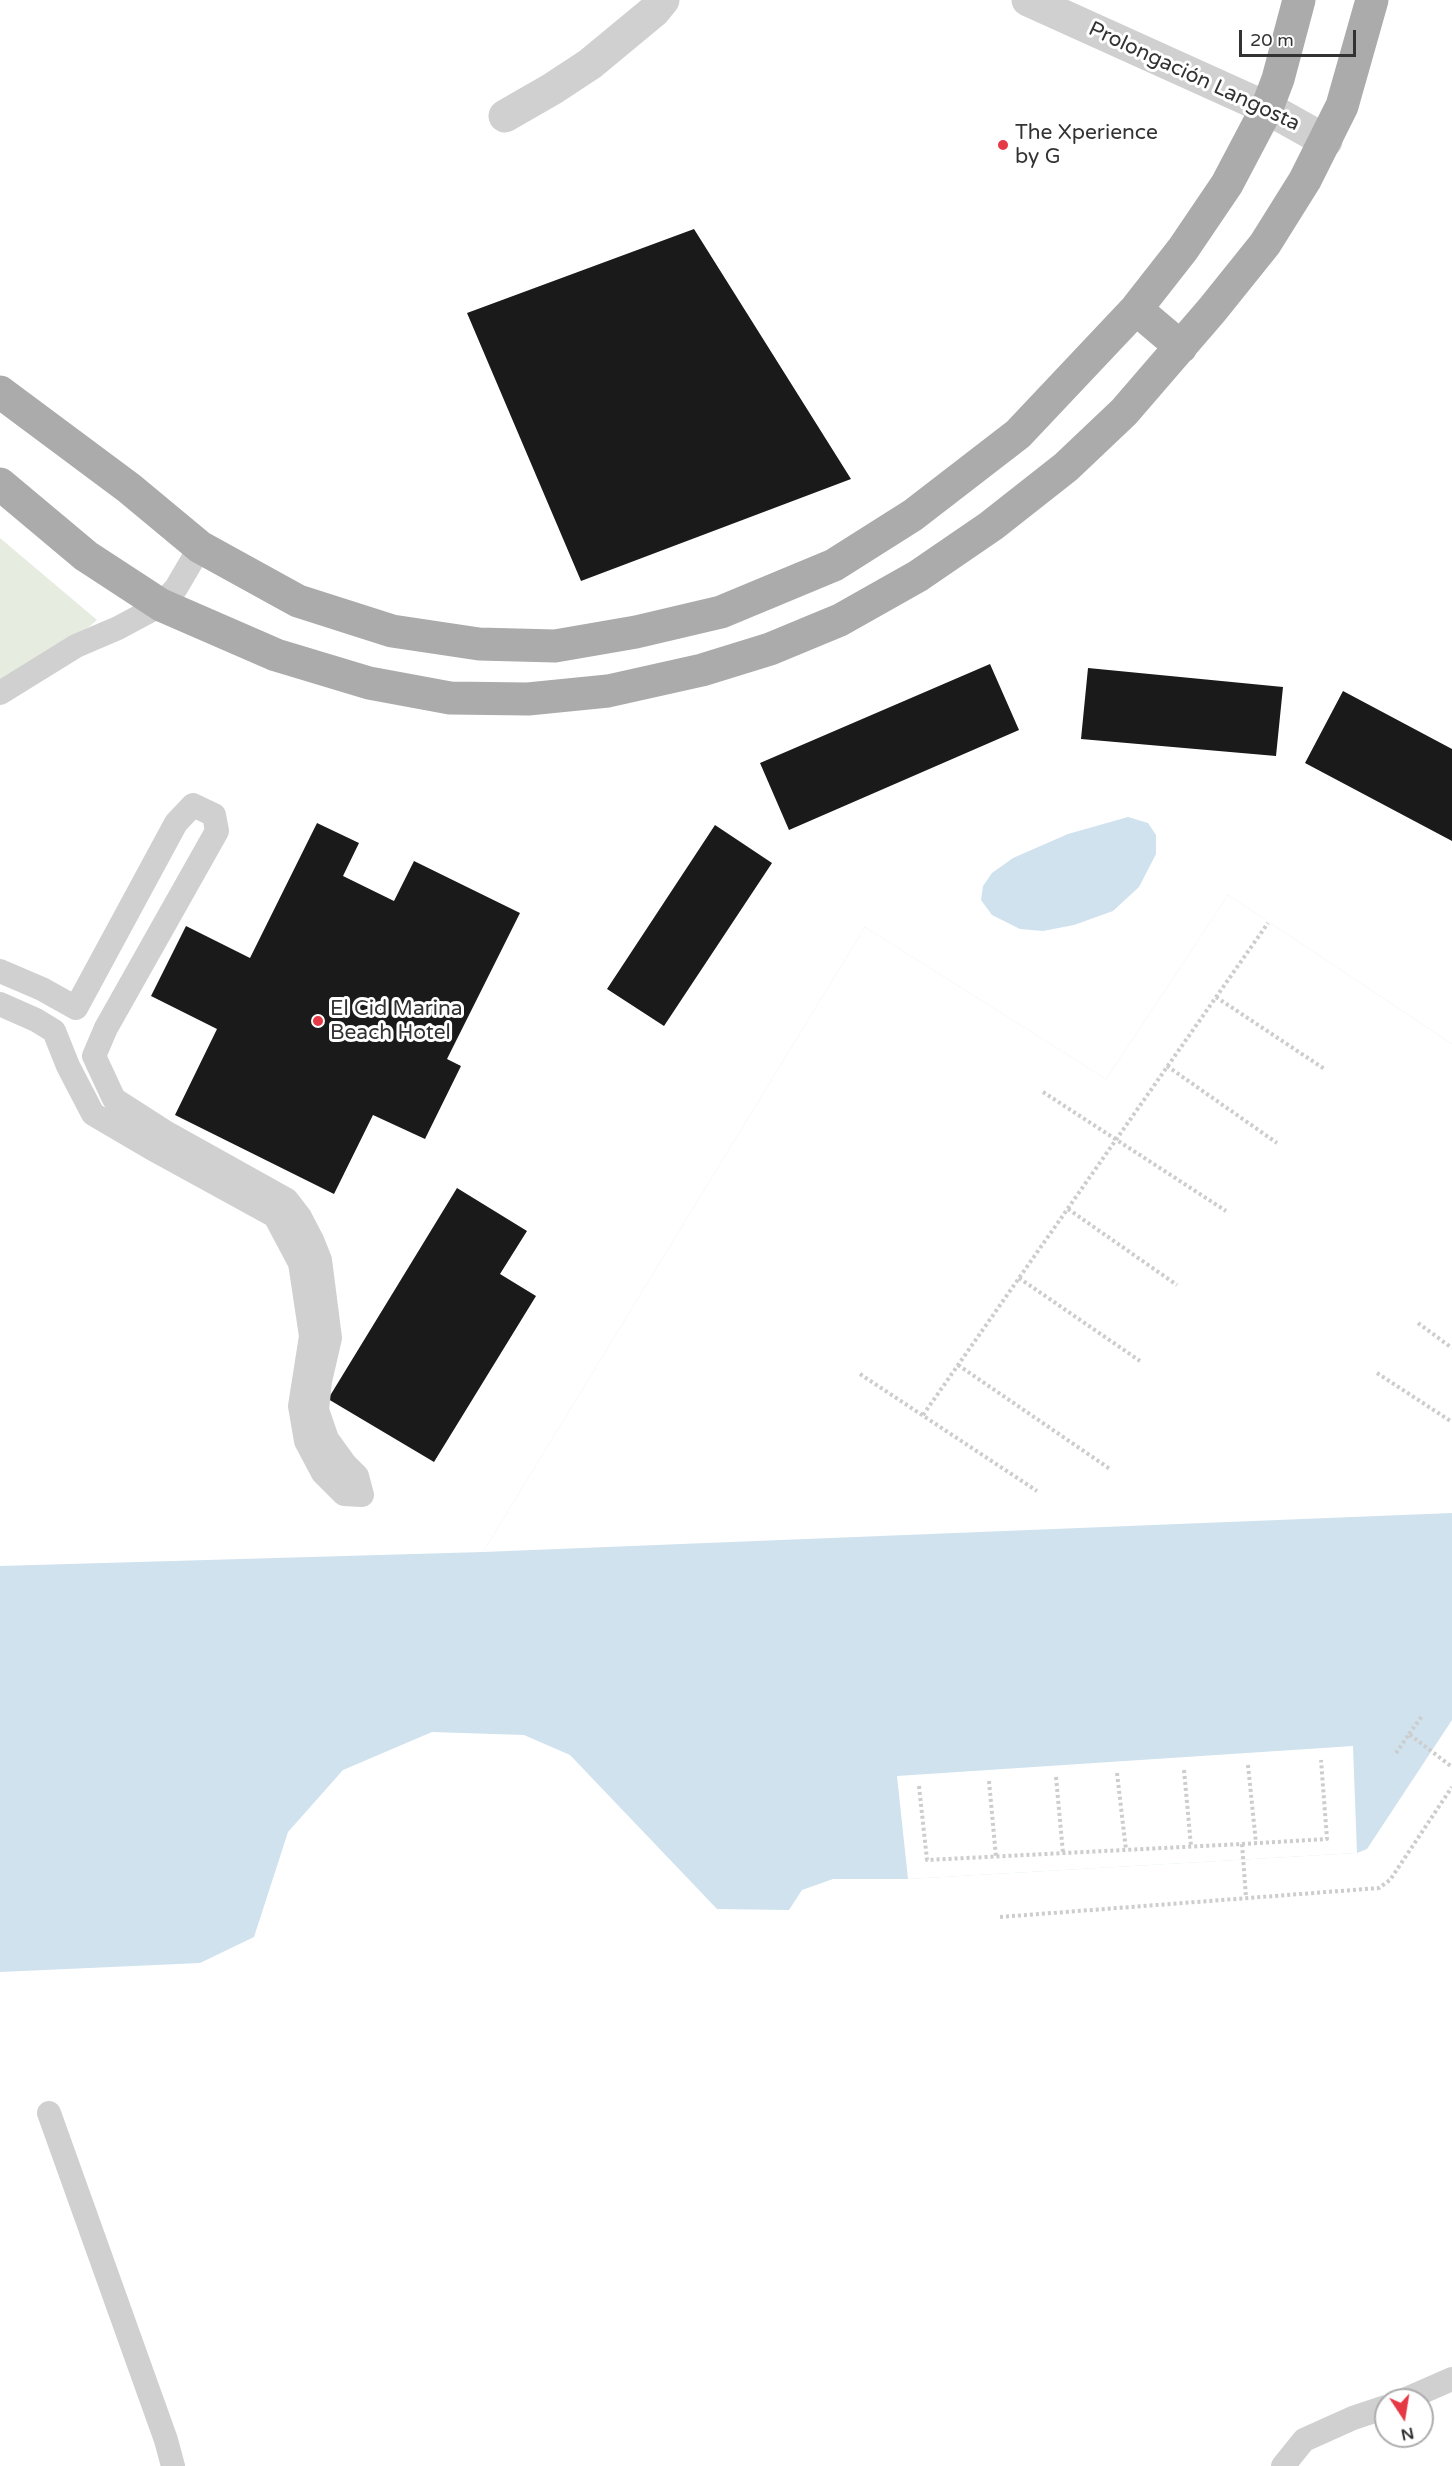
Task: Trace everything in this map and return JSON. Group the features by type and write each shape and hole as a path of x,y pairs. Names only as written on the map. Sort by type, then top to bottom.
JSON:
{"main road":[{"path":"0,392 129,488 200,547 298,601 392,631 479,644 555,646 636,632 721,612 834,565 914,515 1018,434 1136,309 1182,249 1227,184 1267,108 1278,79 1299,0"},
{"path":"0,484 86,555 161,605 276,656 369,683 450,698 528,699 608,691 702,670 770,649 840,620 918,576 991,526 1066,467 1124,412 1264,244 1326,141 1342,106 1372,0"},
{"path":"1136,309 1181,346"}],"street":[{"path":"505,116 590,64 654,11 663,0"},
{"name":"Prolongación Langosta","path":"1028,0 1267,108 1326,141"}],"lane":[{"path":"0,693 75,646 118,628 161,605 176,588 200,547"},
{"path":"0,971 42,989 76,1008 176,823 193,805 214,815 217,831 106,1028 94,1056 114,1099 167,1133 287,1200 300,1217 320,1260 330,1338 320,1381 317,1410 327,1439 357,1476 362,1495 344,1494 323,1473 306,1441 300,1406 311,1336 300,1263 275,1216 93,1114 68,1066 54,1030 0,1004"},
{"path":"50,2113 166,2440 173,2466"},
{"path":"1431,2388 1452,2379"},
{"path":"1283,2466 1304,2440 1374,2411"}],"path":[{"path":"922,1415 1268,922"},
{"path":"1216,997 1326,1070"},
{"path":"1167,1066 1277,1143"},
{"path":"1043,1092 1226,1211"},
{"path":"1068,1209 1177,1285"},
{"path":"1019,1278 1140,1360"},
{"path":"1418,1323 1452,1348"},
{"path":"958,1365 1110,1469"},
{"path":"1377,1373 1452,1422"},
{"path":"860,1374 1036,1491"},
{"path":"1396,1753 1422,1716"},
{"path":"1409,1734 1452,1767"},
{"path":"919,1786 927,1860 1327,1839 1321,1760"},
{"path":"1248,1765 1256,1843"},
{"path":"1184,1770 1191,1846"},
{"path":"1117,1773 1126,1850"},
{"path":"1056,1777 1063,1853"},
{"path":"990,1781 996,1857"},
{"path":"1000,1917 1379,1888 1390,1880 1452,1787"},
{"path":"1242,1844 1246,1897"}],"shaded area":[{"path":"0,538 97,620 0,703"}],"water":[{"path":"1128,817 1148,823 1156,835 1156,854 1139,887 1113,911 1074,925 1043,931 1020,929 992,915 981,900 983,886 992,873 1013,858 1068,834"},
{"path":"1228,895 1452,1044 1452,1720 1367,1849 1357,1853 908,1879 833,1879 802,1890 789,1910 717,1909 570,1755 524,1735 432,1732 343,1770 288,1832 254,1937 200,1963 0,1972 0,1566 483,1552 865,927 1106,1079"}],"pier":[{"path":"1228,895 1452,1044 1452,1513 483,1552 865,927 1106,1079"},
{"path":"1353,1746 1357,1853 908,1879 897,1776"}],"building":[{"path":"694,229 851,479 581,581 467,313"},
{"path":"990,664 1019,730 789,830 760,763"},
{"path":"1088,668 1283,687 1276,756 1081,739"},
{"path":"1343,691 1452,749 1452,841 1305,763"},
{"path":"317,823 359,843 343,876 394,901 414,861 520,913 447,1059 461,1066 425,1139 373,1115 334,1194 175,1115 217,1029 151,996 186,926 250,958"},
{"path":"715,825 772,863 664,1026 607,989"},
{"path":"457,1188 527,1231 500,1274 536,1296 434,1462 328,1399"}],"place":[{"name":"The Xperience by G","path":"1003,145"},
{"name":"El Cid Marina Beach Hotel","path":"318,1021"}]}
